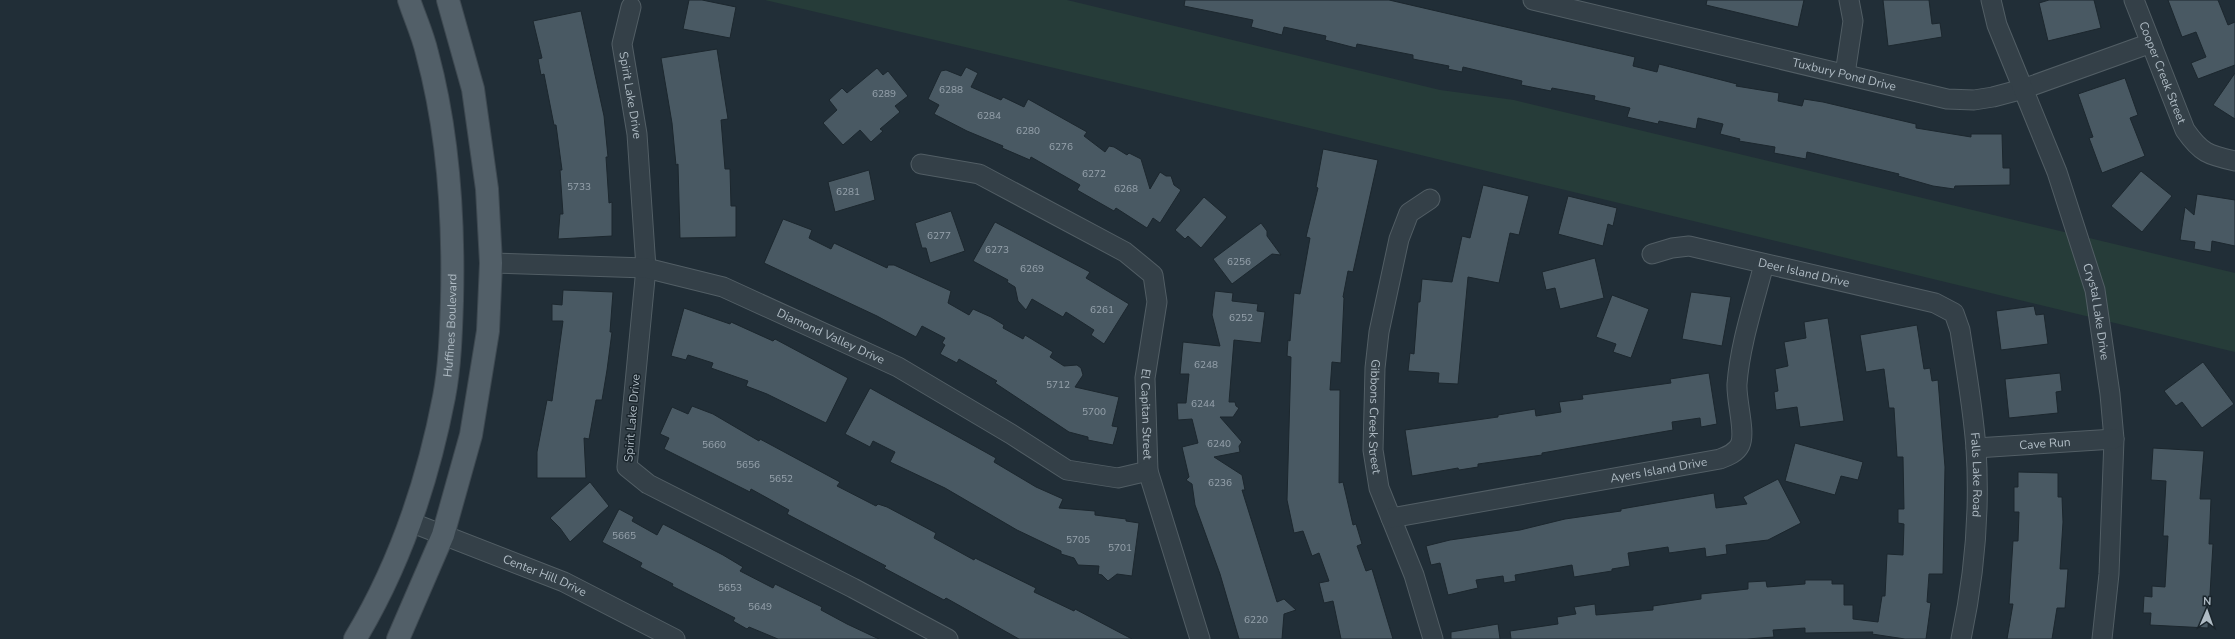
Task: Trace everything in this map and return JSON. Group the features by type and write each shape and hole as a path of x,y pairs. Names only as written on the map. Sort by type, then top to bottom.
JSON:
{"main road":[{"name":"Huffines Boulevard","path":"355,639 389,574 410,522 432,450 444,395 451,326 453,254 447,153 428,54 409,0"},
{"path":"398,639 443,535 471,435 488,331 491,263 487,189 473,89 448,0"}],"street":[{"name":"Tuxbury Pond Drive","path":"1533,0 1947,99 1974,100 2024,89 2151,43"},
{"path":"1845,74 1853,21 1849,0"},
{"name":"Crystal Lake Drive","path":"1991,0 1998,25 2057,172 2095,290 2110,394 2114,439 2109,574 2102,639"},
{"name":"Cooper Creek Street","path":"2134,0 2185,130 2194,143 2204,152 2235,161"},
{"name":"Spirit Lake Drive","path":"631,7 622,44 637,134 646,268 627,467 648,484 853,588 948,639"},
{"name":"El Capitan Street","path":"921,164 979,174 1125,252 1152,274 1157,302 1145,378 1148,471 1200,639"},
{"name":"Gibbons Creek Street","path":"1430,199 1409,213 1399,239 1379,332 1375,368 1373,450 1379,488 1414,575 1433,639"},
{"name":"Deer Island Drive","path":"1652,254 1672,248 1689,246 1935,304 1954,313"},
{"name":"Diamond Valley Drive","path":"491,263 646,268 723,287 898,367 1011,434 1067,470 1118,478 1148,471"},
{"name":"Ayers Island Drive","path":"1391,518 1720,459 1733,454 1740,445 1741,432 1737,385 1740,363 1764,264"},
{"name":"Falls Lake Road","path":"1954,313 1960,330 1976,448 1976,495 1973,560 1961,639"},
{"name":"Cave Run","path":"1976,448 2114,439"},
{"name":"Center Hill Drive","path":"410,522 564,582 675,639"}],"green space":[{"path":"765,0 1067,0 1440,90 1514,100 2235,273 2235,352 1309,128"}],"building":[{"path":"689,0 702,0 736,7 730,38 683,29"},
{"path":"1185,0 1389,0 1635,57 1633,66 1657,72 1659,64 1737,84 1736,86 1779,93 1778,101 1802,106 1804,99 1823,102 1916,124 1916,128 1971,137 1971,134 2002,134 2003,168 2010,168 2010,185 1955,186 1954,189 1933,186 1898,176 1899,174 1807,152 1806,159 1774,153 1775,147 1739,141 1740,139 1720,134 1723,124 1698,118 1696,129 1659,121 1658,124 1627,117 1630,108 1594,100 1595,96 1552,88 1551,91 1521,85 1522,81 1463,67 1462,72 1448,69 1449,66 1413,59 1413,55 1357,44 1356,48 1325,40 1326,36 1284,27 1282,35 1251,27 1253,20 1184,6"},
{"path":"1707,0 1804,0 1798,27 1706,5"},
{"path":"1883,0 1929,0 1932,24 1940,23 1942,37 1888,46"},
{"path":"2049,0 2094,0 2101,28 2048,41 2039,3"},
{"path":"2168,0 2218,0 2228,25 2235,22 2235,65 2198,79 2191,63 2206,57 2196,32 2182,37"},
{"path":"581,11 604,116 608,157 606,157 609,203 612,202 612,236 558,239 560,214 563,214 560,170 562,170 556,125 554,125 544,74 541,75 538,59 542,58 533,21"},
{"path":"717,49 728,119 721,120 725,169 730,169 731,206 736,206 736,237 680,238 678,164 676,165 672,123 661,58"},
{"path":"966,67 978,73 971,87 1001,100 1003,97 1024,107 1028,99 1087,132 1084,136 1105,152 1109,146 1114,147 1127,155 1129,153 1141,159 1150,189 1160,172 1166,176 1171,176 1174,185 1181,190 1160,223 1153,218 1147,228 1116,208 1114,211 1077,190 1080,185 1031,157 1030,160 1002,148 1003,146 967,131 934,114 939,105 928,99 941,71 946,70 961,76"},
{"path":"877,68 883,75 888,71 908,96 895,106 900,112 880,129 883,131 871,142 860,130 843,145 823,123 837,110 829,100 842,88 847,93"},
{"path":"2235,73 2235,119 2213,105"},
{"path":"2125,78 2138,115 2130,118 2145,156 2102,173 2089,138 2093,137 2078,94"},
{"path":"1323,149 1378,160 1353,272 1348,271 1343,297 1341,363 1332,362 1330,390 1340,390 1339,483 1343,482 1353,525 1356,524 1362,544 1357,546 1366,571 1372,569 1393,639 1341,639 1333,601 1324,603 1319,583 1329,581 1319,553 1312,556 1303,531 1294,533 1287,500 1291,357 1287,356 1288,340 1290,341 1294,293 1300,294 1310,238 1306,237 1318,188 1316,187"},
{"path":"869,170 875,200 835,212 828,182"},
{"path":"2141,171 2172,196 2142,232 2111,206"},
{"path":"1483,185 1529,196 1519,235 1510,233 1499,283 1468,277 1458,384 1438,383 1439,373 1408,371 1410,353 1414,354 1418,302 1420,302 1422,279 1452,282 1462,236 1470,238"},
{"path":"2197,194 2235,200 2235,246 2212,241 2211,252 2194,249 2195,242 2180,240 2185,207 2194,215"},
{"path":"1568,196 1617,208 1613,226 1608,224 1603,246 1558,234"},
{"path":"1204,197 1227,217 1201,248 1188,236 1185,239 1175,230"},
{"path":"951,211 965,251 930,263 926,248 922,248 915,223"},
{"path":"783,219 812,230 809,238 831,249 834,243 887,268 888,265 894,265 951,291 948,303 969,315 973,309 991,317 1004,325 1003,328 1023,339 1025,335 1053,352 1050,357 1064,366 1077,365 1081,368 1083,375 1075,387 1119,397 1112,426 1118,427 1113,445 1088,440 1088,437 1069,432 995,383 997,381 959,359 957,363 940,354 945,345 942,343 945,338 922,326 916,337 877,316 764,263"},
{"path":"995,222 1090,272 1086,278 1129,304 1104,344 1091,335 1094,330 1066,312 1063,317 1032,299 1026,310 1018,301 1015,287 1007,282 1008,280 973,261"},
{"path":"1261,223 1267,231 1267,236 1281,255 1272,254 1232,284 1213,259"},
{"path":"1595,258 1604,298 1560,309 1555,288 1546,290 1542,272"},
{"path":"563,290 613,292 610,332 612,332 607,370 602,400 596,400 589,439 584,438 586,478 537,478 537,452 547,400 552,401 563,321 552,321 552,304 562,305"},
{"path":"1215,291 1233,293 1232,301 1258,304 1257,311 1265,312 1261,343 1234,340 1229,402 1235,402 1236,406 1239,408 1233,417 1220,417 1242,442 1239,446 1240,452 1214,457 1242,475 1245,490 1242,490 1277,602 1284,599 1296,610 1284,614 1282,639 1239,639 1220,574 1195,505 1192,484 1186,480 1189,477 1182,447 1198,443 1192,419 1178,420 1177,403 1186,403 1189,374 1180,374 1183,342 1220,346 1212,315"},
{"path":"1691,292 1731,297 1722,346 1682,339"},
{"path":"1612,295 1649,309 1631,358 1613,352 1616,344 1596,337"},
{"path":"2034,306 2036,315 2044,314 2048,344 2001,350 1996,311"},
{"path":"684,308 730,324 731,322 773,341 775,339 848,378 826,423 767,394 746,386 748,381 711,368 713,363 688,355 686,360 671,356"},
{"path":"1828,318 1844,421 1800,427 1797,407 1776,410 1774,392 1778,391 1775,369 1788,366 1784,342 1806,338 1804,322"},
{"path":"1917,325 1924,369 1930,368 1932,381 1938,380 1945,467 1943,574 1929,574 1927,602 1931,603 1926,639 1905,639 1872,634 1873,632 1805,633 1805,628 1773,630 1774,637 1747,639 1511,639 1510,631 1558,624 1557,617 1576,614 1574,607 1595,604 1596,615 1653,610 1653,606 1701,599 1701,594 1748,589 1748,582 1766,581 1767,587 1805,584 1805,580 1832,580 1832,584 1844,584 1844,605 1853,605 1853,619 1878,622 1882,596 1885,596 1887,554 1903,555 1904,524 1898,523 1898,509 1904,509 1903,457 1897,457 1894,408 1889,408 1884,369 1866,372 1860,335"},
{"path":"2203,362 2234,404 2202,428 2182,402 2176,406 2164,391"},
{"path":"1709,373 1717,424 1701,427 1700,418 1672,422 1673,430 1542,453 1542,455 1478,464 1478,467 1459,470 1458,468 1412,476 1405,430 1498,417 1498,415 1535,409 1536,416 1561,412 1559,402 1583,399 1582,395 1671,383 1670,379"},
{"path":"2060,373 2062,391 2056,392 2058,413 2009,418 2005,379"},
{"path":"870,388 996,458 994,462 1036,487 1063,499 1059,508 1095,511 1095,515 1126,519 1126,521 1139,523 1132,576 1117,574 1108,581 1102,575 1098,574 1099,566 1078,565 1074,558 1061,554 1061,551 1017,530 945,488 890,462 895,452 873,441 870,447 845,434"},
{"path":"692,406 713,414 759,441 760,439 840,482 837,486 876,506 878,504 887,507 936,533 934,538 974,560 975,558 1036,588 1034,592 1074,611 1075,609 1132,639 1019,639 946,598 944,600 884,568 886,566 787,514 789,510 751,489 750,492 664,449 669,438 660,434 672,407 688,414"},
{"path":"1795,443 1863,462 1858,480 1841,476 1835,495 1785,481"},
{"path":"2153,448 2204,451 2200,499 2211,499 2209,544 2213,544 2208,628 2150,625 2151,613 2143,613 2144,596 2152,597 2152,586 2165,587 2168,536 2163,536 2166,481 2151,480"},
{"path":"2018,472 2058,473 2058,497 2062,497 2063,522 2060,569 2068,569 2065,608 2057,608 2052,639 2007,639 2013,604 2009,604 2013,541 2018,541 2019,512 2014,512 2014,487 2018,487"},
{"path":"1778,479 1801,523 1768,540 1726,545 1727,554 1706,557 1705,548 1669,553 1668,547 1628,553 1630,566 1612,569 1612,571 1574,577 1572,565 1515,575 1516,581 1504,583 1503,576 1476,580 1478,588 1448,595 1440,563 1431,565 1426,546 1450,540 1520,530 1565,519 1621,511 1621,509 1714,493 1716,508 1747,504 1743,497"},
{"path":"590,482 609,506 570,542 560,528 550,518"},
{"path":"619,509 634,517 632,521 657,535 663,524 743,567 740,571 773,588 775,584 822,607 821,610 847,624 879,639 778,639 749,627 747,629 733,621 735,618 672,586 673,584 640,567 642,563 602,542"},
{"path":"1498,624 1500,639 1451,639 1451,632"}]}
